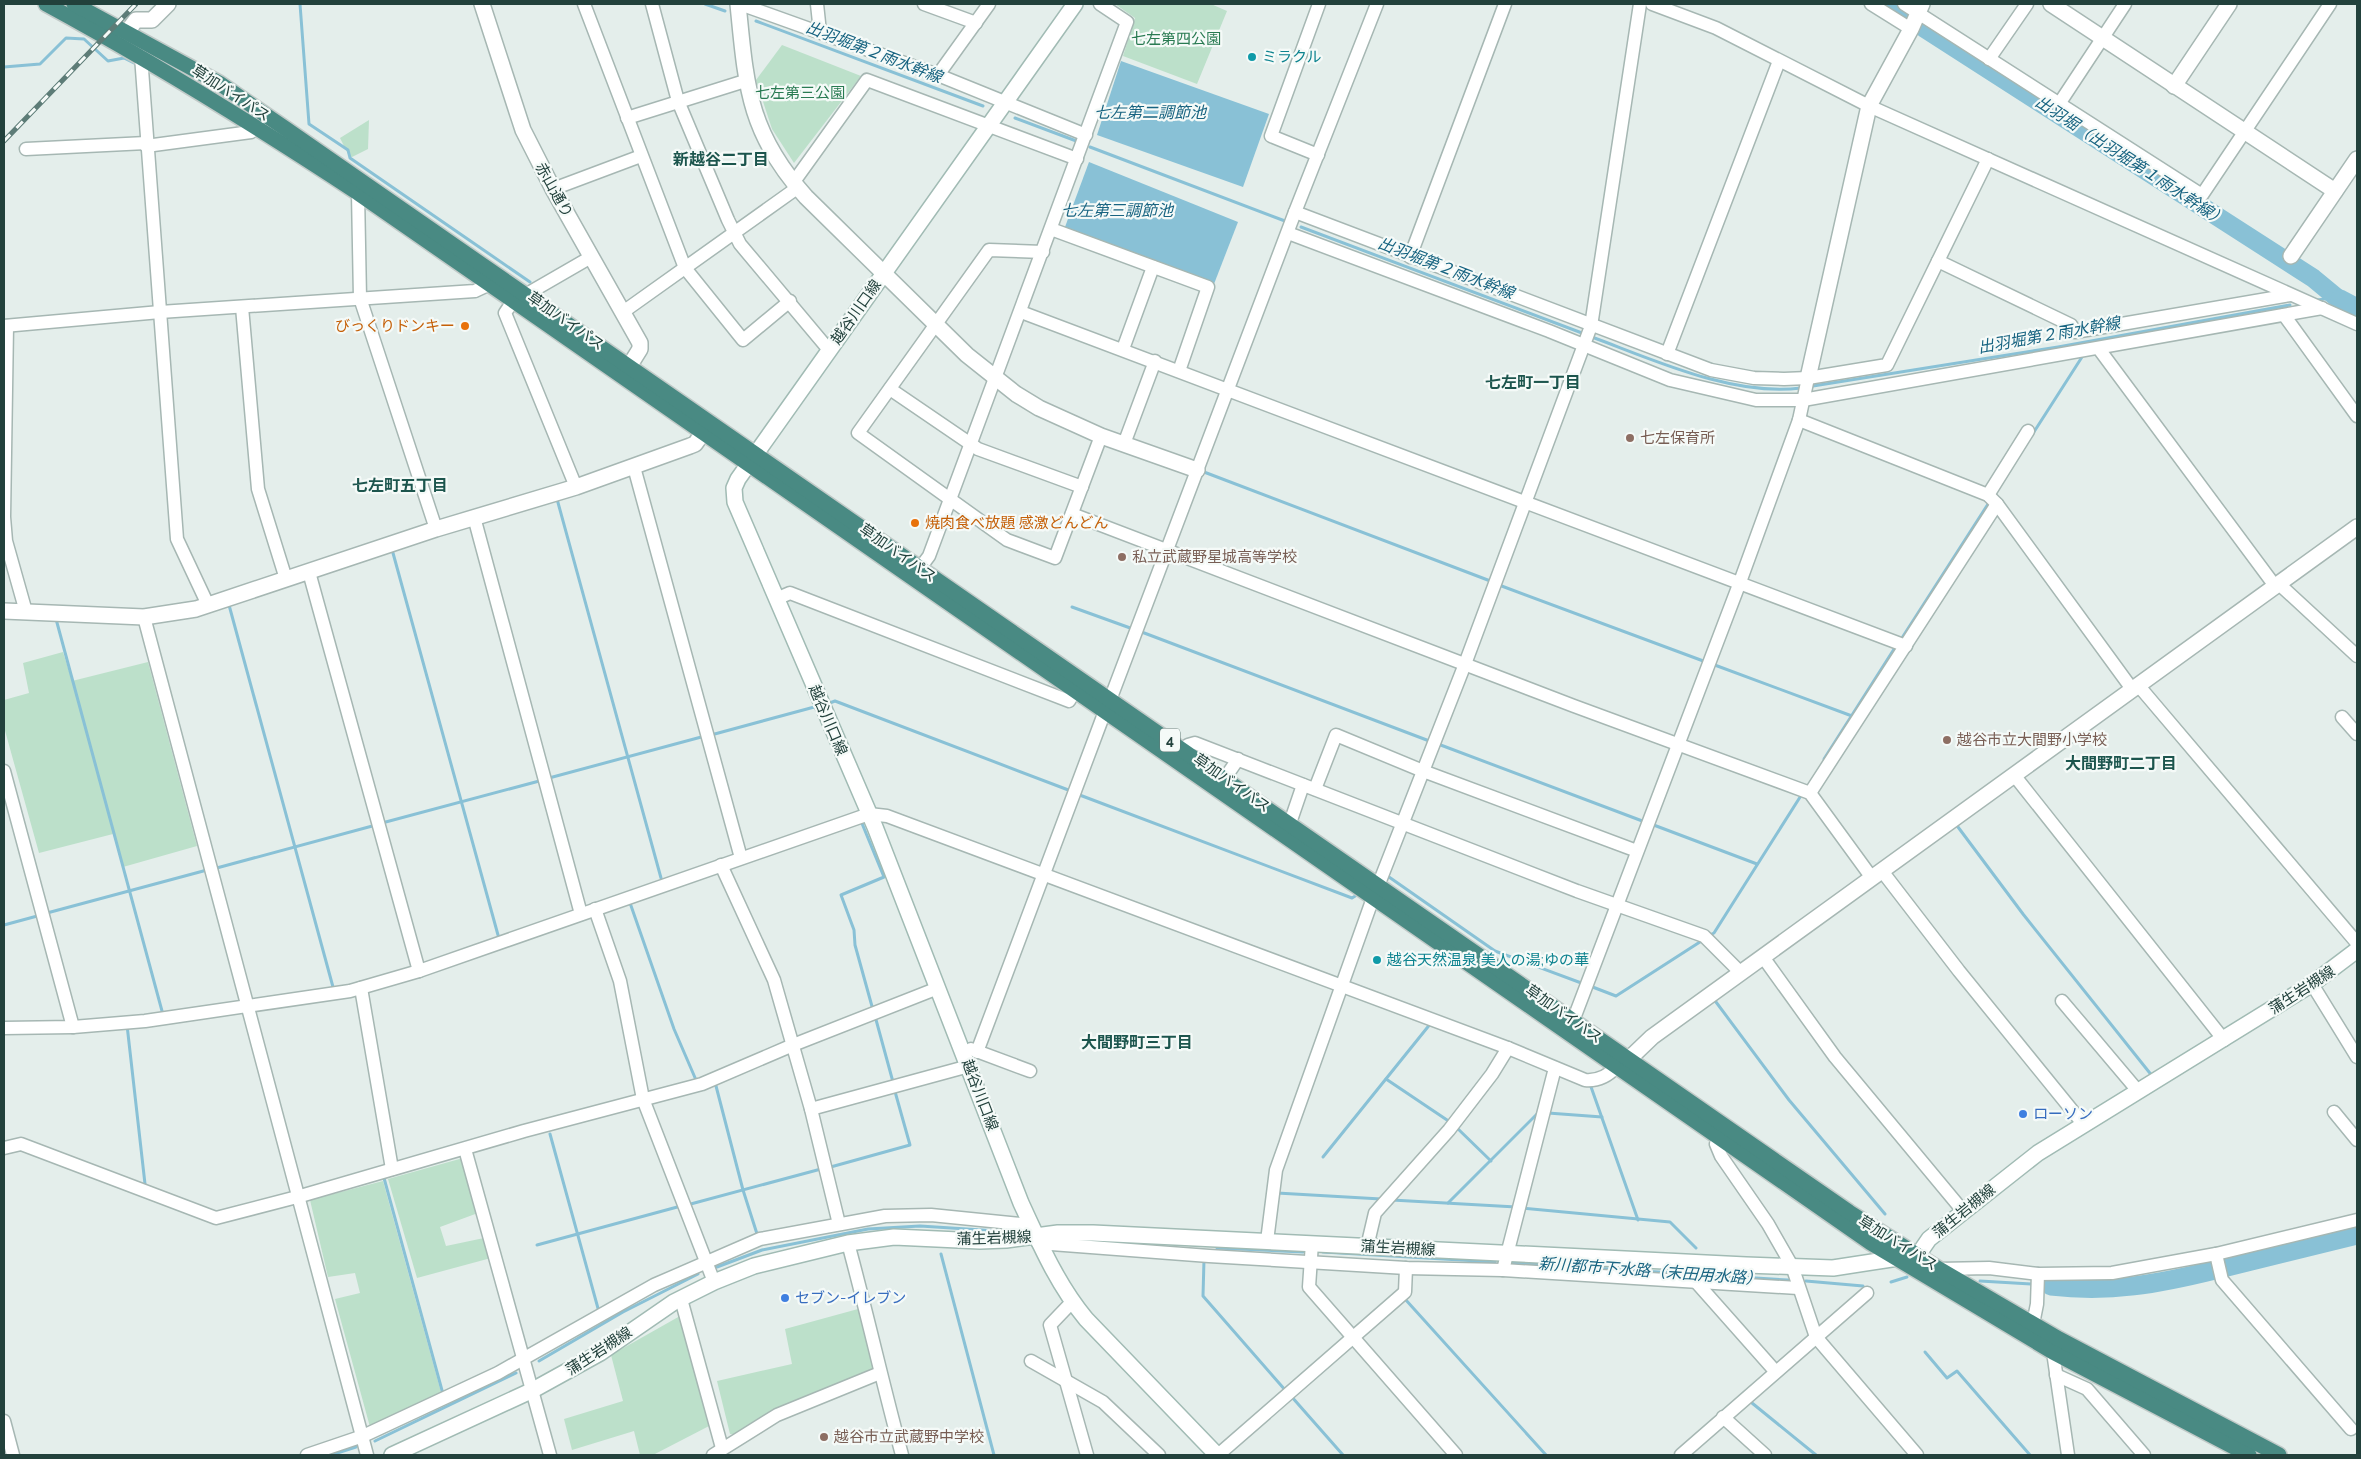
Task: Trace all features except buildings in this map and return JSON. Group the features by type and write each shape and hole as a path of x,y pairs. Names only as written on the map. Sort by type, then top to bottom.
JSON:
{"highway":[{"name":"草加バイパス","path":"46,4 141,56 258,127 358,193 513,301 752,458 1075,691 1108,705 1184,750 1290,823 1375,892 1573,1021 1622,1064 1719,1138 1894,1257 2053,1352 2248,1455"},
{"name":"草加バイパス","path":"74,4 219,83 630,365 707,427"},
{"name":"草加バイパス","path":"752,458 920,568 1108,705 1622,1064 1939,1269 2033,1324 2279,1455"}],"main road":[{"path":"127,32 136,20 152,20 168,4"},
{"name":"赤山通り","path":"482,4 523,130 553,189 640,343 640,349 630,365"},
{"path":"739,4 745,81 758,124 770,149 795,185 936,324 995,379 1039,408 1101,436 1197,470"},
{"name":"越谷川口線","path":"1075,4 752,458 734,488 735,502 869,814 1035,1235 1072,1302 1105,1340 1218,1455"},
{"path":"2051,4 2335,191"},
{"path":"2174,86 2229,4"},
{"path":"1808,378 1869,106 1911,29 1915,6"},
{"path":"2291,256 2335,191 2356,164"},
{"path":"4,611 144,616 196,609 436,529 576,487 634,467 690,446 707,427"},
{"path":"1622,1064 1652,1038 2357,527"},
{"name":"蒲生岩槻線","path":"392,1455 533,1390 600,1353 681,1299 714,1282 754,1266 848,1243 894,1238 980,1241 1058,1233 1093,1233 1833,1268 1894,1257 1918,1255 1929,1239 2038,1154 2312,984 2357,950"}],"street":[{"path":"584,4 685,268 743,340 790,301"},
{"path":"652,4 678,101 734,233 740,244 790,301 829,350"},
{"path":"739,4 938,75 1086,135"},
{"path":"817,4 820,32"},
{"path":"924,4 976,23"},
{"path":"938,75 990,4"},
{"path":"920,568 929,556 1021,312 1126,22 1100,4"},
{"path":"1318,154 1271,136 1319,4"},
{"path":"978,1052 1166,550 1295,212 1377,4"},
{"path":"1410,256 1505,4"},
{"path":"1267,1241 1276,1170 1375,892 1404,824 1527,502 1591,326 1640,4"},
{"path":"1652,4 1680,8 1869,106 2357,324"},
{"path":"1871,4 1911,29"},
{"path":"1989,59 2027,4"},
{"path":"2059,104 2125,4"},
{"path":"1915,6 1989,59 2202,195 2330,4"},
{"path":"141,56 146,144 177,539 208,605"},
{"path":"1667,354 1779,61"},
{"path":"623,312 734,233 795,185 867,80 1077,159"},
{"path":"627,118 745,81"},
{"path":"26,149 146,144 251,132 258,127"},
{"path":"553,189 641,156"},
{"path":"1295,212 1711,370 1735,375 1784,379 1808,378 1886,365 1988,159"},
{"path":"358,193 360,298 436,529"},
{"path":"1051,229 1208,287 1179,371"},
{"path":"1288,233 1584,345 1670,380 1756,400 1803,400 2322,308"},
{"path":"1043,252 988,250 858,433 1007,540 1055,558 1101,436"},
{"path":"527,294 591,257"},
{"path":"1938,261 2071,325 2074,332 2290,295"},
{"path":"1122,349 1154,267"},
{"path":"26,612 6,541 4,517 6,326 160,312 475,292 490,284"},
{"path":"513,301 505,313 576,487"},
{"path":"242,307 258,489 286,579"},
{"path":"1021,312 1906,646"},
{"path":"2284,315 2357,416"},
{"path":"2099,348 2277,585 2357,656"},
{"path":"1124,444 1155,361"},
{"path":"1573,1021 1740,582 1799,420 1808,378"},
{"path":"890,389 970,445 1082,487"},
{"path":"1799,420 1992,500 2135,687 2357,943"},
{"path":"1810,793 1906,646 1992,500 2028,431"},
{"path":"634,467 741,858"},
{"path":"1072,514 1677,745 1810,793 1959,971 2084,1125"},
{"path":"474,517 581,914"},
{"path":"308,572 419,971"},
{"path":"776,599 790,593 1069,701 1075,691"},
{"path":"144,616 367,1455"},
{"path":"2342,717 2357,734"},
{"path":"1290,823 1336,735 1423,771 1637,852"},
{"path":"1184,750 1188,745 1194,743 1577,891 1704,936 1741,973"},
{"path":"1225,778 1238,759"},
{"path":"4,771 73,1027"},
{"path":"2014,775 2224,1040"},
{"path":"4,1028 73,1027 145,1021 361,988 419,971 869,814 887,816 1044,874 1508,1048 1585,1080 1593,1080 1611,1073 1622,1064"},
{"path":"721,865 774,980 811,1109 839,1224"},
{"path":"595,909 620,981 643,1099 714,1282"},
{"path":"1763,957 1835,1057 1963,1211"},
{"path":"2312,984 2357,1056"},
{"path":"361,988 392,1169"},
{"path":"4,1148 21,1144 216,1218 702,1084 793,1045 938,988"},
{"path":"2062,1001 2138,1091"},
{"path":"961,1046 1030,1071"},
{"path":"1367,1247 1375,1213 1448,1130 1492,1074 1508,1048"},
{"path":"811,1109 969,1066"},
{"path":"1503,1270 1556,1068"},
{"path":"2334,1112 2357,1140"},
{"path":"1719,1138 1716,1144 1721,1156 1768,1224 1792,1266 1816,1337 1917,1455"},
{"path":"465,1148 550,1455"},
{"path":"307,1455 363,1436 490,1377 654,1285 706,1261 760,1239 885,1216 931,1215 1035,1235 1311,1262 1406,1268 1503,1270 1798,1288"},
{"path":"1939,1269 1988,1268 2038,1274 2112,1273 2216,1254 2357,1220"},
{"path":"848,1243 869,1319 880,1374 902,1455"},
{"path":"1312,1243 1309,1287 1456,1455"},
{"path":"2216,1254 2222,1280 2352,1428"},
{"path":"1218,1455 1405,1292 1406,1268"},
{"path":"2033,1324 2037,1304 2038,1274"},
{"path":"1698,1283 1775,1371"},
{"path":"1681,1455 1866,1293"},
{"path":"681,1299 717,1452 778,1415 880,1374"},
{"path":"1072,1302 1050,1325 1087,1455"},
{"path":"2053,1352 2068,1455"},
{"path":"1031,1361 1103,1402 1159,1455"},
{"path":"2056,1375 2087,1389 2144,1455"},
{"path":"1723,1417 1765,1455"},
{"path":"4,1420 13,1455"}],"green space":[{"name":"七左第四公園","path":"1115,4 1211,4 1227,11 1197,84 1123,56 1135,18"},
{"name":"七左第三公園","path":"782,45 861,76 794,163 772,129 756,80"},
{"path":"369,120 368,149 350,158 340,138"},
{"path":"63,652 72,681 148,662 197,846 123,867 113,834 39,853 4,727 4,700 29,693 23,663"},
{"path":"463,1158 478,1213 440,1227 446,1246 484,1238 491,1258 417,1278 388,1179"},
{"path":"383,1181 442,1396 370,1427 335,1299 360,1293 355,1273 328,1277 310,1200"},
{"path":"858,1309 875,1371 739,1435 730,1434 717,1381 792,1364 785,1329"},
{"path":"680,1316 711,1425 653,1455 640,1455 634,1431 572,1450 564,1419 623,1401 611,1355"}],"water":[{"name":"七左第二調節池","path":"1121,61 1269,114 1243,187 1097,135"},
{"name":"七左第三調節池","path":"1089,162 1238,222 1214,284 1065,227"}],"waterway":[{"path":"300,4 309,124 348,150 350,158 530,282"},
{"name":"出羽堀第２雨水幹線","path":"705,4 725,11"},
{"name":"出羽堀（出羽堀第１雨水幹線）","path":"1886,4 1905,16"},
{"name":"出羽堀第２雨水幹線","path":"756,21 983,106"},
{"name":"出羽堀（出羽堀第１雨水幹線）","path":"1924,28 2313,278 2336,297"},
{"path":"4,67 40,64 66,38 84,39 108,61 124,58 136,64"},
{"name":"出羽堀第２雨水幹線","path":"1015,118 1079,142"},
{"name":"出羽堀第２雨水幹線","path":"1090,147 1285,221"},
{"name":"出羽堀第２雨水幹線","path":"1301,227 1582,333"},
{"name":"出羽堀第２雨水幹線","path":"2318,300 2336,297"},
{"name":"出羽堀（出羽堀第１雨水幹線）","path":"2340,299 2357,308"},
{"name":"出羽堀第２雨水幹線","path":"1813,386 2058,347 2290,305"},
{"name":"出羽堀第２雨水幹線","path":"1592,337 1668,366 1722,382 1775,389 1801,388"},
{"path":"2032,435 2082,357 2082,354"},
{"path":"1204,472 1493,582"},
{"path":"557,499 661,878"},
{"path":"1900,641 1990,501"},
{"path":"393,553 498,935"},
{"path":"1499,585 1706,662"},
{"path":"229,605 333,987"},
{"path":"1072,607 1133,629"},
{"path":"56,619 162,1011"},
{"path":"1139,631 1432,742"},
{"path":"1824,759 1896,646"},
{"path":"1712,664 1852,716"},
{"path":"827,704 835,701 1071,791"},
{"path":"711,735 818,706"},
{"path":"549,778 705,736"},
{"path":"1438,744 1645,822"},
{"path":"382,823 543,780"},
{"path":"1077,794 1352,898 1360,893"},
{"path":"1708,936 1714,933 1802,794"},
{"path":"861,821 884,877 841,895 854,930 855,945 873,1010"},
{"path":"1955,823 2023,914 2153,1077"},
{"path":"1651,824 1757,864"},
{"path":"213,869 376,825"},
{"path":"47,913 207,870"},
{"path":"1385,879 1389,877 1495,951 1584,984"},
{"path":"629,900 674,1029 696,1080"},
{"path":"4,925 41,915"},
{"path":"1590,986 1616,996 1703,940"},
{"path":"1713,998 1789,1100 1885,1214"},
{"path":"875,1016 893,1082"},
{"path":"1323,1157 1431,1023"},
{"path":"127,1025 145,1184"},
{"path":"1386,1079 1450,1122"},
{"path":"1590,1084 1638,1220"},
{"path":"716,1086 743,1190 758,1237"},
{"path":"827,1168 910,1145 894,1088"},
{"path":"1448,1203 1539,1112"},
{"path":"1548,1113 1602,1117"},
{"path":"1455,1126 1491,1161"},
{"path":"550,1134 599,1312"},
{"path":"687,1205 821,1169"},
{"path":"384,1178 443,1394"},
{"path":"1277,1193 1381,1199"},
{"path":"1392,1200 1516,1207"},
{"path":"537,1245 681,1206"},
{"path":"1522,1208 1670,1222 1696,1248"},
{"name":"新川都市下水路（末田用水路）","path":"717,1267 762,1250 868,1229 920,1226 998,1231"},
{"name":"新川都市下水路（末田用水路）","path":"2227,1267 2357,1235"},
{"name":"新川都市下水路（末田用水路）","path":"1217,1248 1303,1252"},
{"name":"新川都市下水路（末田用水路）","path":"1323,1252 1495,1262"},
{"path":"941,1254 994,1455"},
{"path":"1204,1260 1203,1296 1286,1391"},
{"name":"新川都市下水路（末田用水路）","path":"1513,1263 1788,1280"},
{"name":"新川都市下水路（末田用水路）","path":"2051,1286 2114,1288 2154,1283 2215,1270"},
{"name":"新川都市下水路（末田用水路）","path":"539,1361 623,1312 698,1274"},
{"name":"新川都市下水路（末田用水路）","path":"1891,1282 1907,1277"},
{"name":"新川都市下水路（末田用水路）","path":"1806,1281 1863,1286"},
{"name":"新川都市下水路（末田用水路）","path":"1980,1281 2031,1284"},
{"name":"新川都市下水路（末田用水路）","path":"2046,1285 2051,1286"},
{"path":"1405,1299 1546,1455"},
{"path":"1925,1352 1947,1378 1957,1371 2030,1455"},
{"name":"新川都市下水路（末田用水路）","path":"375,1441 516,1373"},
{"path":"1291,1396 1343,1455"},
{"path":"1752,1403 1816,1455"},
{"name":"新川都市下水路（末田用水路）","path":"331,1455 356,1447"}],"railway":[{"path":"4,141 136,4"}],"place":[{"name":"ミラクル","path":"1252,57"},
{"name":"びっくりドンキー","path":"465,326"},
{"name":"七左保育所","path":"1630,438"},
{"name":"焼肉食べ放題 感激どんどん","path":"915,523"},
{"name":"私立武蔵野星城高等学校","path":"1122,557"},
{"name":"越谷市立大間野小学校","path":"1947,740"},
{"name":"越谷天然温泉 美人の湯;ゆの華","path":"1377,960"},
{"name":"ローソン","path":"2023,1114"},
{"name":"セブン-イレブン","path":"785,1298"},
{"name":"越谷市立武蔵野中学校","path":"824,1437"}],"district":[{"name":"新越谷二丁目","path":"721,159"},
{"name":"七左町一丁目","path":"1533,382"},
{"name":"七左町五丁目","path":"400,485"},
{"name":"大間野町二丁目","path":"2121,763"},
{"name":"大間野町三丁目","path":"1137,1042"}]}
